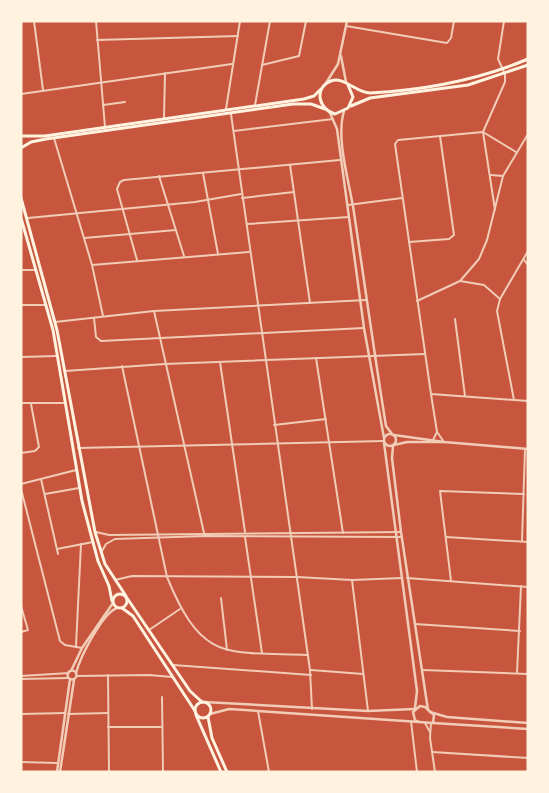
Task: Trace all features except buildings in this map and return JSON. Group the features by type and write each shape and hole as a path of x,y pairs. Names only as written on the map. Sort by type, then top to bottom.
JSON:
{"main road":[{"path":"21,136 45,136 307,98 334,80 365,93 445,85 502,69 528,59"},
{"path":"21,148 31,142 54,138 298,104 311,104 330,112 341,113 357,102 370,98 456,87 528,66"},
{"path":"347,84 353,97 348,108"},
{"path":"321,89 320,100 325,110"},
{"path":"21,198 65,371 78,448 100,553 148,631 193,694 209,706 212,738 227,772"},
{"path":"21,218 53,323 64,403 79,488 93,542 113,602 117,608 122,608 133,616 175,679 196,713 221,772"},
{"path":"113,602 119,593 126,597"},
{"path":"122,608 127,603 126,597"},
{"path":"196,713 196,705 203,702"},
{"path":"196,713 202,718 209,715"}],"street":[{"path":"34,21 43,90"},
{"path":"96,21 105,127"},
{"path":"226,109 240,21"},
{"path":"255,105 270,21"},
{"path":"262,64 299,56 306,21"},
{"path":"324,85 335,72 347,21"},
{"path":"346,26 447,43 451,38 454,21"},
{"path":"495,212 483,132 504,84 505,74 498,58 504,21"},
{"path":"97,40 238,36"},
{"path":"341,52 347,84"},
{"path":"21,94 101,80 232,64"},
{"path":"164,118 165,73"},
{"path":"103,105 125,102"},
{"path":"344,111 342,132 374,356 387,428 396,439 392,458 400,532 429,711"},
{"path":"231,112 241,194 259,306 276,441 310,670 312,709"},
{"path":"330,112 337,129 364,328 384,441 417,691 413,717 419,722"},
{"path":"234,131 333,119"},
{"path":"444,442 437,432 402,198 396,142 483,132 516,152"},
{"path":"417,301 460,281 479,259 495,212 503,176 528,134"},
{"path":"409,242 449,239 454,235 440,136"},
{"path":"54,138 92,265 104,317"},
{"path":"137,260 117,189 120,182 159,176 342,160"},
{"path":"290,165 310,303"},
{"path":"203,173 218,254"},
{"path":"490,175 503,176"},
{"path":"159,176 184,256"},
{"path":"242,198 294,192"},
{"path":"27,218 208,200 241,194"},
{"path":"348,205 402,198"},
{"path":"246,224 349,217"},
{"path":"84,238 176,230"},
{"path":"514,400 497,311 500,299 528,250"},
{"path":"92,265 250,252"},
{"path":"524,260 528,265"},
{"path":"21,270 36,270"},
{"path":"460,281 484,284 500,299"},
{"path":"53,323 154,311 366,300"},
{"path":"21,305 46,305"},
{"path":"154,311 205,534"},
{"path":"94,318 96,337 101,341 364,328"},
{"path":"455,319 465,396"},
{"path":"65,371 122,366 425,354"},
{"path":"21,357 57,356"},
{"path":"316,358 343,533"},
{"path":"220,362 262,653"},
{"path":"122,366 167,577 180,609 202,637 216,647 227,650 307,655"},
{"path":"431,394 528,401"},
{"path":"21,398 22,403 64,403"},
{"path":"21,453 35,451 39,447 31,404"},
{"path":"274,425 326,419"},
{"path":"433,442 437,432"},
{"path":"384,441 386,435 393,434 433,442"},
{"path":"78,448 276,441 330,443 384,441 394,445 407,442 444,442 526,449 522,541"},
{"path":"21,484 76,470"},
{"path":"41,479 58,554"},
{"path":"45,494 79,488"},
{"path":"21,489 60,640 64,645 82,648"},
{"path":"451,581 440,491 524,494"},
{"path":"95,532 109,535 159,536"},
{"path":"100,553 106,544 115,539 205,534 396,535 400,532"},
{"path":"291,535 343,533 401,536"},
{"path":"446,536 528,542"},
{"path":"57,549 93,542"},
{"path":"76,646 81,544"},
{"path":"115,580 132,576 250,576 352,580 402,578"},
{"path":"408,578 528,587"},
{"path":"352,580 368,711"},
{"path":"517,673 521,586"},
{"path":"221,598 227,650"},
{"path":"59,772 70,672 82,648 113,602"},
{"path":"21,606 28,630 21,632"},
{"path":"59,772 57,763 76,674 95,634 108,614 117,608"},
{"path":"148,631 180,609"},
{"path":"414,624 520,631"},
{"path":"173,665 310,675"},
{"path":"310,670 363,674"},
{"path":"421,670 528,674"},
{"path":"21,678 70,672 76,674 108,675 166,675 175,679"},
{"path":"108,675 109,772"},
{"path":"21,678 74,680"},
{"path":"162,697 163,772"},
{"path":"203,702 368,711 415,709 423,706 434,717 430,732 435,772"},
{"path":"209,715 225,709 528,729"},
{"path":"258,711 269,772"},
{"path":"429,711 447,717 528,722"},
{"path":"21,714 109,713"},
{"path":"411,721 417,772"},
{"path":"424,723 430,732"},
{"path":"108,727 161,727"},
{"path":"432,752 528,758"},
{"path":"21,762 57,763"}]}
